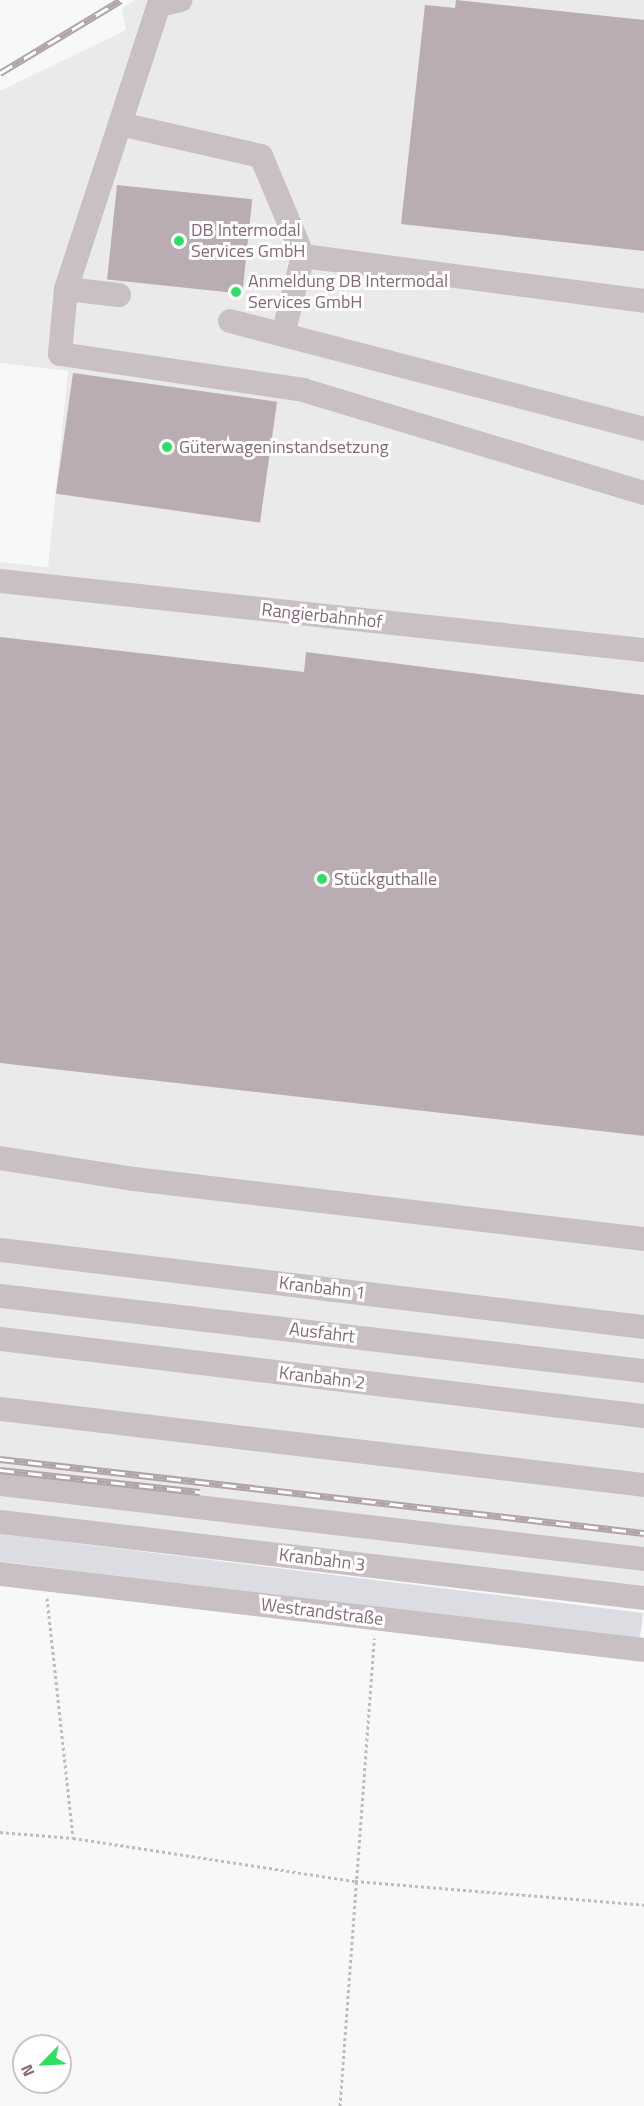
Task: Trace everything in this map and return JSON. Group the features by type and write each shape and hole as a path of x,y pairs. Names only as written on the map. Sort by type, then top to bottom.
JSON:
{"street":[{"path":"180,0 159,5 66,289 60,354 303,390 644,493"},
{"path":"120,124 261,156 303,256 283,334"},
{"path":"303,256 644,301"},
{"path":"66,289 118,295"},
{"path":"230,321 644,429"},
{"name":"Rangierbahnhof","path":"0,581 644,650"},
{"path":"0,1158 134,1179 644,1239"},
{"name":"Kranbahn 1","path":"0,1250 644,1327"},
{"name":"Ausfahrt","path":"0,1296 644,1371"},
{"name":"Kranbahn 2","path":"0,1339 644,1416"},
{"path":"0,1409 644,1485"},
{"path":"0,1484 644,1558"},
{"name":"Kranbahn 3","path":"0,1522 644,1598"},
{"name":"Westrandstraße","path":"0,1574 644,1650"}],"path":[{"path":"47,1580 73,1838"},
{"path":"340,2106 375,1618"},
{"path":"0,1832 73,1838 355,1881 644,1905"}],"shaded area":[{"path":"135,0 644,0 644,1610 0,1534 0,562 48,567 68,371 0,363 0,91 126,30 122,8"},
{"path":"0,1534 643,1613 640,1640 0,1561"}],"building":[{"path":"456,0 644,20 644,251 401,224 425,5 455,8"},
{"name":"DB Intermodal Services GmbH","path":"117,185 252,199 242,294 107,279"},
{"name":"Güterwageninstandsetzung","path":"73,373 277,402 260,522 56,494"},
{"name":"Stückguthalle","path":"0,637 304,672 306,652 644,695 644,1136 0,1063"}],"railway":[{"path":"0,73 121,0"},
{"path":"0,1459 644,1533"},
{"path":"0,1470 200,1492"}],"place":[{"name":"DB Intermodal Services GmbH","path":"179,241"},
{"name":"Anmeldung DB Intermodal Services GmbH","path":"236,292"},
{"name":"Güterwageninstandsetzung","path":"167,447"},
{"name":"Stückguthalle","path":"322,879"}]}
